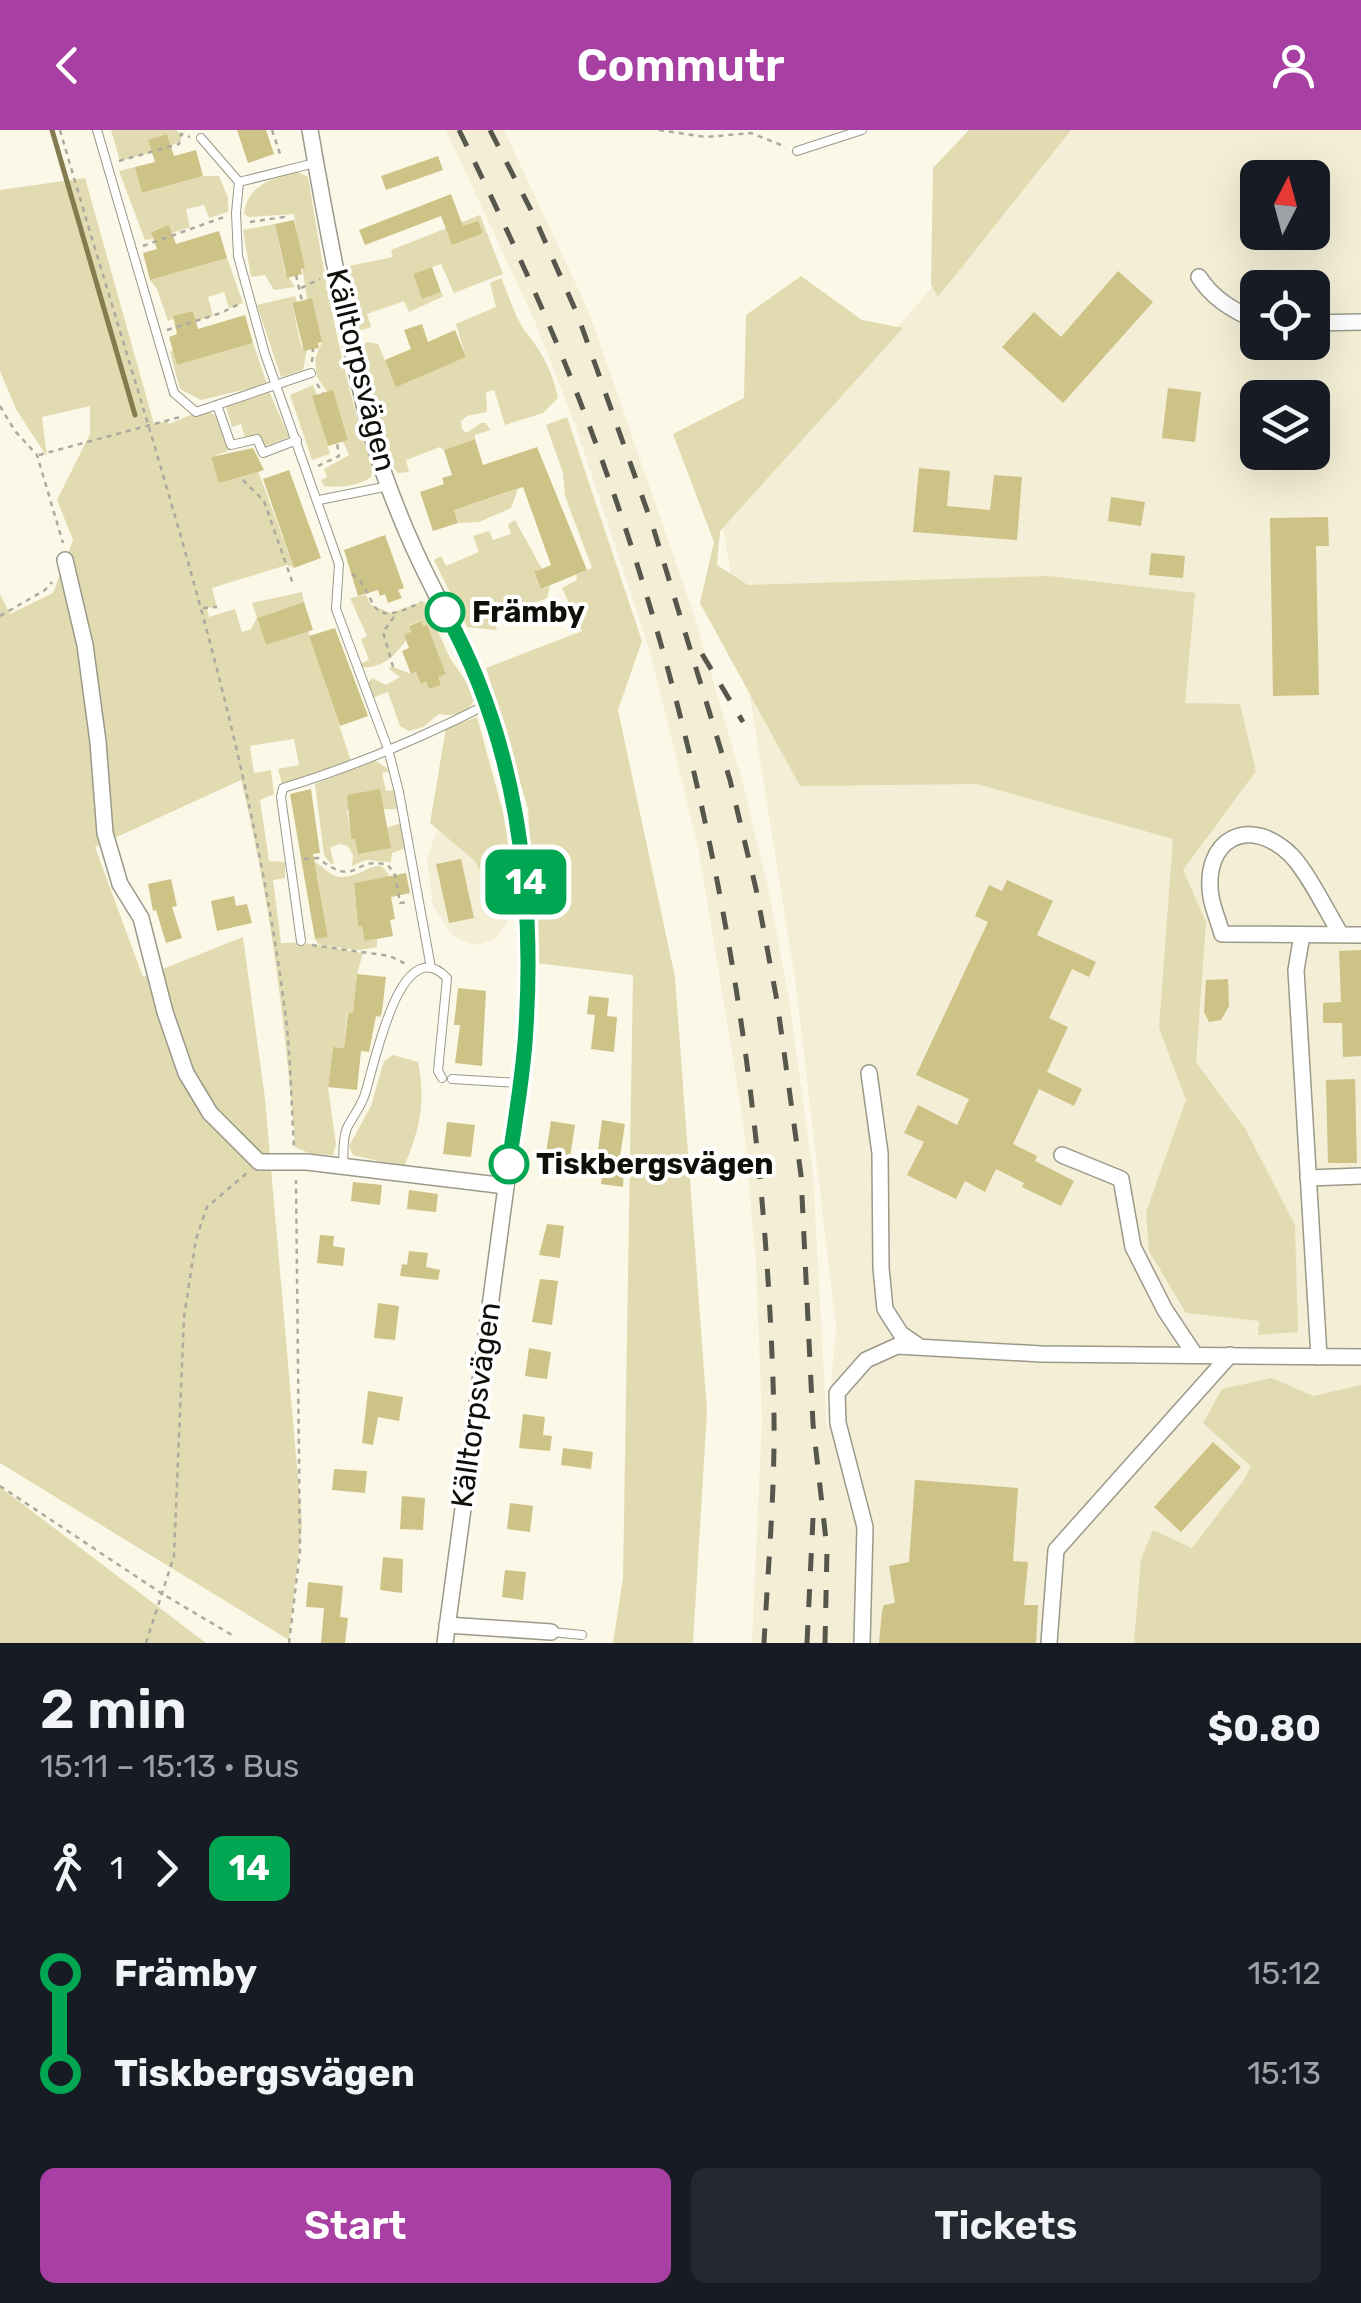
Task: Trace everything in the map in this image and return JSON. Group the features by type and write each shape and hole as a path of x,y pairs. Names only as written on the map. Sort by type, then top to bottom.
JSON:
{"street":[{"name":"Källtorpsvägen","path":"310,130 363,402 389,486 436,595 466,651 486,705 511,794 525,870 528,991 520,1082 444,1643"},
{"path":"1199,278 1208,291 1240,314"},
{"path":"1330,323 1361,322"},
{"path":"65,560 84,645 106,833 120,884 141,918 165,1012 186,1073 210,1113 258,1162 343,1166 506,1186"},
{"path":"1341,935 1292,856 1260,834 1228,839 1218,849 1210,894 1222,934 1302,935 1341,935 1361,935"},
{"path":"1302,935 1296,970 1318,1357"},
{"path":"868,1073 880,1153 885,1309 901,1334 921,1347"},
{"path":"1062,1156 1121,1179 1133,1247 1165,1310 1195,1355"},
{"path":"1308,1178 1361,1176"},
{"path":"862,1643 865,1527 838,1423 838,1393 866,1360 897,1346 955,1352 1361,1358"},
{"path":"1049,1643 1056,1550 1230,1355"},
{"path":"447,1625 551,1632"}],"lane":[{"path":"97,130 171,388 196,412 311,373"},
{"path":"796,151 862,130"},
{"path":"202,138 239,182 238,256 276,386 308,470 339,570 336,609 400,792 430,968"},
{"path":"239,182 316,163"},
{"path":"218,405 231,444 257,439 263,453 296,440"},
{"path":"318,500 389,486"},
{"path":"301,941 281,797 283,788 388,750 486,705"},
{"path":"343,1166 345,1134 362,1105 394,1000 416,969 430,968 448,978 438,1070 447,1079 520,1082"},
{"path":"551,1632 582,1635"}],"path":[{"path":"60,130 170,494 223,697 265,888 285,1014 295,1162 300,1551 289,1643"},
{"path":"176,130 202,138"},
{"path":"272,130 284,170"},
{"path":"659,130 706,137 756,133 796,151"},
{"path":"106,165 179,144 182,134"},
{"path":"132,249 236,213"},
{"path":"236,224 284,218 285,222"},
{"path":"296,276 302,301"},
{"path":"300,288 336,276"},
{"path":"156,333 250,301"},
{"path":"0,406 15,431 37,455 65,560 45,590 0,616"},
{"path":"37,455 196,412"},
{"path":"308,470 340,456 337,443"},
{"path":"243,480 264,501 293,584"},
{"path":"339,570 360,580 371,604 383,612 398,613"},
{"path":"393,666 383,632 388,621 436,595"},
{"path":"200,608 216,607"},
{"path":"290,863 318,858 328,868 343,874 366,864 383,863 394,871 400,903 420,900"},
{"path":"301,941 390,956 416,969"},
{"path":"146,1643 174,1556 184,1317 196,1239 207,1207 258,1162"},
{"path":"0,1486 161,1593 232,1635"}],"shaded area":[{"path":"111,130 176,130 181,140 171,146 167,134 149,140 152,152 120,161"},
{"path":"446,130 504,130 589,312 694,615 741,777 768,887 789,999 813,1174 827,1431 836,1327 796,986 723,526 1070,130 1361,130 1361,1643 752,1643 762,1419 756,1264 744,1127 699,851 650,651 575,424 536,324"},
{"path":"969,130 1071,130 938,297 931,285 933,168"},
{"path":"135,167 143,193 203,176 219,176 228,198 228,212 209,218 204,205 186,209 190,227 172,233 168,226 151,231 153,239 145,240 119,171"},
{"path":"295,171 308,177 343,361 373,468 371,477 349,486 324,486 321,480 327,477 324,469 349,455 343,441 348,439 333,391 327,392 317,377 315,359 322,342 307,299 294,214 244,214 255,190"},
{"path":"85,178 154,424 169,424 205,409 217,417 228,451 211,457 219,482 258,471 294,568 287,565 212,588 217,607 207,608 209,617 235,609 242,632 251,629 257,618 266,645 308,631 352,764 283,788 278,769 299,765 294,739 250,746 254,773 271,770 274,794 260,800 269,861 285,862 285,878 273,880 281,943 363,953 353,1013 347,1013 344,1048 333,1047 328,1087 336,1145 333,1155 311,1154 295,1147 276,962 241,780 95,847 143,977 243,937 265,1099 302,1524 289,1640 0,1463 0,594 10,614 53,593 73,540 57,500 90,434 90,406 42,417 47,457 16,409 0,371 0,190"},
{"path":"480,215 503,274 454,293 441,264 413,274 422,299 441,292 444,296 409,312 404,301 367,314 371,327 358,331 344,267 393,257 391,250"},
{"path":"275,224 285,272 295,287 274,290 265,275 251,277 243,230"},
{"path":"227,258 243,303 229,308 224,292 208,297 213,316 196,321 193,311 168,321 150,280"},
{"path":"801,276 862,320 903,328 720,531 717,565 748,585 1049,576 1195,593 1185,703 1240,704 1256,771 1183,870 1206,922 1196,1062 1246,1130 1295,1225 1298,1332 1258,1335 1259,1321 1186,1313 1149,1251 1146,1212 1186,1100 1159,1028 1173,839 977,784 800,786 700,603 714,542 673,434 744,398 746,315"},
{"path":"501,278 520,323 547,364 558,398 543,413 505,425 494,390 486,392 487,412 461,421 466,433 481,423 486,423 490,430 475,435 475,439 406,460 409,472 398,473 390,463 361,347 367,342 378,344 396,386 466,357 456,324 496,307 490,283"},
{"path":"295,296 297,302 292,304 301,346 307,350 303,370 281,377 257,305"},
{"path":"253,343 267,384 201,400 180,389 170,352 173,350 177,365"},
{"path":"313,385 330,454 312,460 290,395"},
{"path":"269,391 289,437 263,447 258,435 245,438 241,424 232,427 226,406"},
{"path":"567,417 642,641 618,710 675,977 707,1411 693,1643 613,1643 623,1578 633,975 536,963 528,809 486,668 582,631 562,588 577,580 576,575 592,568 565,496 563,473 546,425"},
{"path":"518,489 511,508 479,522 458,523 454,510"},
{"path":"515,520 542,569 534,573 541,589 550,586 547,598 494,619 497,630 467,627 434,560 441,556 446,566 479,552 473,536 489,531 493,540 511,534 508,524"},
{"path":"302,592 304,602 257,618 252,603"},
{"path":"366,595 371,605 391,613 424,601 450,658 475,694 471,706 457,714 439,714 423,727 409,731 400,726 388,692 372,698 368,683 372,678 386,685 400,677 388,668 416,672 421,683 446,674 427,626 423,627 420,621 409,625 411,632 390,658 361,667 361,663 369,660 361,639 367,636 350,598"},
{"path":"477,717 503,812 517,898 498,900 474,860 430,823 446,728"},
{"path":"375,760 391,771 382,773 386,791 395,790 397,809 347,810 351,838 402,823 406,848 392,853 391,862 366,860 352,866 353,855 348,846 339,844 330,848 331,864 324,855 315,784"},
{"path":"446,825 500,832 510,903 507,922 496,939 476,945 459,939 433,905 427,858 436,833"},
{"path":"312,860 340,877 380,866 385,870 395,896 385,894 381,878 354,883 358,926 362,926 366,941 377,939 377,947 360,950 319,945 315,939 328,936 317,875 304,877 306,862"},
{"path":"393,1055 418,1062 420,1077 420,1116 404,1167 353,1155 349,1146 371,1106 384,1061"},
{"path":"1272,1378 1313,1396 1361,1385 1361,1643 1134,1643 1141,1559 1153,1530 1192,1548 1251,1466 1203,1423 1222,1389"},
{"path":"0,1487 206,1643 0,1643"}],"building":[{"path":"237,130 266,130 274,154 248,163"},
{"path":"167,134 174,156 196,150 203,176 142,193 135,167 155,162 148,140"},
{"path":"438,156 443,170 386,190 381,176"},
{"path":"451,194 463,226 478,221 483,233 452,245 441,216 365,245 359,230"},
{"path":"294,220 305,268 301,269 302,274 287,278 275,224"},
{"path":"169,225 176,244 219,231 227,258 150,280 143,253 157,249 151,232"},
{"path":"432,267 441,292 422,299 413,274"},
{"path":"1118,271 1153,302 1063,403 1002,347 1034,312 1061,337"},
{"path":"312,298 322,342 318,343 319,348 304,351 292,303"},
{"path":"193,311 198,329 245,315 253,343 177,365 169,337 177,334 173,316"},
{"path":"422,324 428,342 455,330 466,357 396,387 385,360 411,349 404,330"},
{"path":"1168,388 1201,392 1195,442 1162,438"},
{"path":"333,390 348,440 328,446 312,396"},
{"path":"475,439 483,465 537,447 587,570 541,589 534,572 551,565 523,487 454,510 458,523 433,531 420,492 444,484 442,478 452,475 444,450"},
{"path":"253,448 264,470 219,483 211,457"},
{"path":"919,468 950,471 947,506 990,510 994,475 1022,477 1017,540 913,532"},
{"path":"289,470 321,558 294,568 263,479"},
{"path":"1111,497 1145,502 1141,526 1108,521"},
{"path":"1328,517 1329,546 1316,546 1319,695 1273,696 1270,518"},
{"path":"385,535 404,588 398,590 402,598 388,603 385,594 380,596 378,590 358,596 344,550"},
{"path":"1151,553 1185,556 1183,578 1149,575"},
{"path":"304,602 313,630 266,645 257,618"},
{"path":"421,621 423,627 427,625 446,674 438,677 441,685 429,689 426,681 421,684 416,672 411,674 402,651 409,648 404,635 411,632 409,626"},
{"path":"335,628 368,716 340,726 309,636"},
{"path":"311,789 320,853 313,854 328,937 315,939 290,794"},
{"path":"380,789 391,848 358,854 355,838 351,839 347,795"},
{"path":"461,859 474,918 449,923 436,864"},
{"path":"406,873 410,893 391,897 393,936 365,941 362,926 358,926 354,883"},
{"path":"171,879 177,906 172,907 182,938 166,943 156,910 153,911 148,884"},
{"path":"1007,880 1053,901 1037,935 1096,962 1089,977 1072,969 1049,1018 1068,1027 1047,1072 1082,1089 1074,1106 1039,1089 1013,1144 1037,1156 1035,1161 1074,1181 1061,1206 996,1169 985,1192 965,1181 956,1199 907,1175 924,1142 904,1133 918,1105 957,1125 969,1099 916,1075 988,922 975,916 989,885 1002,891"},
{"path":"234,896 236,906 247,904 252,923 217,931 211,901"},
{"path":"1361,950 1361,1056 1343,1057 1342,1023 1323,1023 1323,1003 1341,1002 1339,951"},
{"path":"357,974 386,977 382,1012 380,1017 376,1016 369,1052 361,1051 357,1090 328,1087 333,1047 344,1048 348,1013 353,1013"},
{"path":"1228,979 1229,1006 1221,1020 1209,1022 1204,1012 1206,980"},
{"path":"458,988 486,991 482,1066 455,1063 460,1025 454,1025"},
{"path":"589,996 609,998 607,1016 617,1017 614,1052 591,1049 595,1015 587,1014"},
{"path":"1355,1079 1357,1163 1328,1163 1326,1080"},
{"path":"602,1120 625,1124 618,1169 624,1170 623,1187 601,1184 605,1159 597,1158"},
{"path":"551,1121 575,1125 567,1177 548,1174 550,1160 545,1159"},
{"path":"447,1122 475,1125 471,1157 443,1154"},
{"path":"353,1182 382,1185 380,1205 351,1201"},
{"path":"409,1190 438,1194 436,1212 407,1209"},
{"path":"547,1224 564,1226 560,1258 539,1255"},
{"path":"320,1235 334,1236 333,1246 345,1248 343,1266 317,1263"},
{"path":"409,1251 428,1253 426,1267 440,1270 438,1280 400,1276"},
{"path":"540,1279 558,1281 552,1325 532,1322"},
{"path":"378,1303 399,1306 395,1340 374,1338"},
{"path":"529,1348 551,1352 547,1379 525,1376"},
{"path":"368,1391 403,1397 399,1421 378,1417 373,1445 362,1443"},
{"path":"523,1414 545,1417 543,1435 552,1436 550,1451 519,1448"},
{"path":"1213,1442 1241,1467 1181,1532 1154,1507"},
{"path":"563,1448 593,1452 591,1469 561,1465"},
{"path":"334,1469 367,1471 365,1493 332,1490"},
{"path":"915,1480 1018,1488 1013,1561 1028,1562 1024,1605 1038,1605 1036,1643 879,1643 884,1605 895,1603 889,1566 909,1562"},
{"path":"402,1496 425,1498 423,1530 400,1529"},
{"path":"510,1503 533,1506 530,1532 507,1529"},
{"path":"383,1557 403,1559 402,1593 380,1590"},
{"path":"505,1570 526,1572 523,1600 502,1597"},
{"path":"308,1582 343,1586 340,1617 348,1618 345,1643 321,1643 324,1608 306,1607"}],"waterway":[{"path":"52,130 135,415"}],"railway":[{"path":"459,130 510,236 586,417 665,660 697,784 743,1035 769,1289 774,1444 764,1643"},
{"path":"490,130 578,316 653,527 730,780 756,889 777,1001 801,1175 813,1424 827,1549 825,1643"},
{"path":"702,654 743,722"},
{"path":"807,1643 813,1518"}],"bus line":[{"name":"14","path":"445,612 474,670 492,724 511,794 525,870 526,1030 509,1164"}],"place":[{"name":"Främby","path":"445,612"},
{"name":"Tiskbergsvägen","path":"509,1164"}]}
